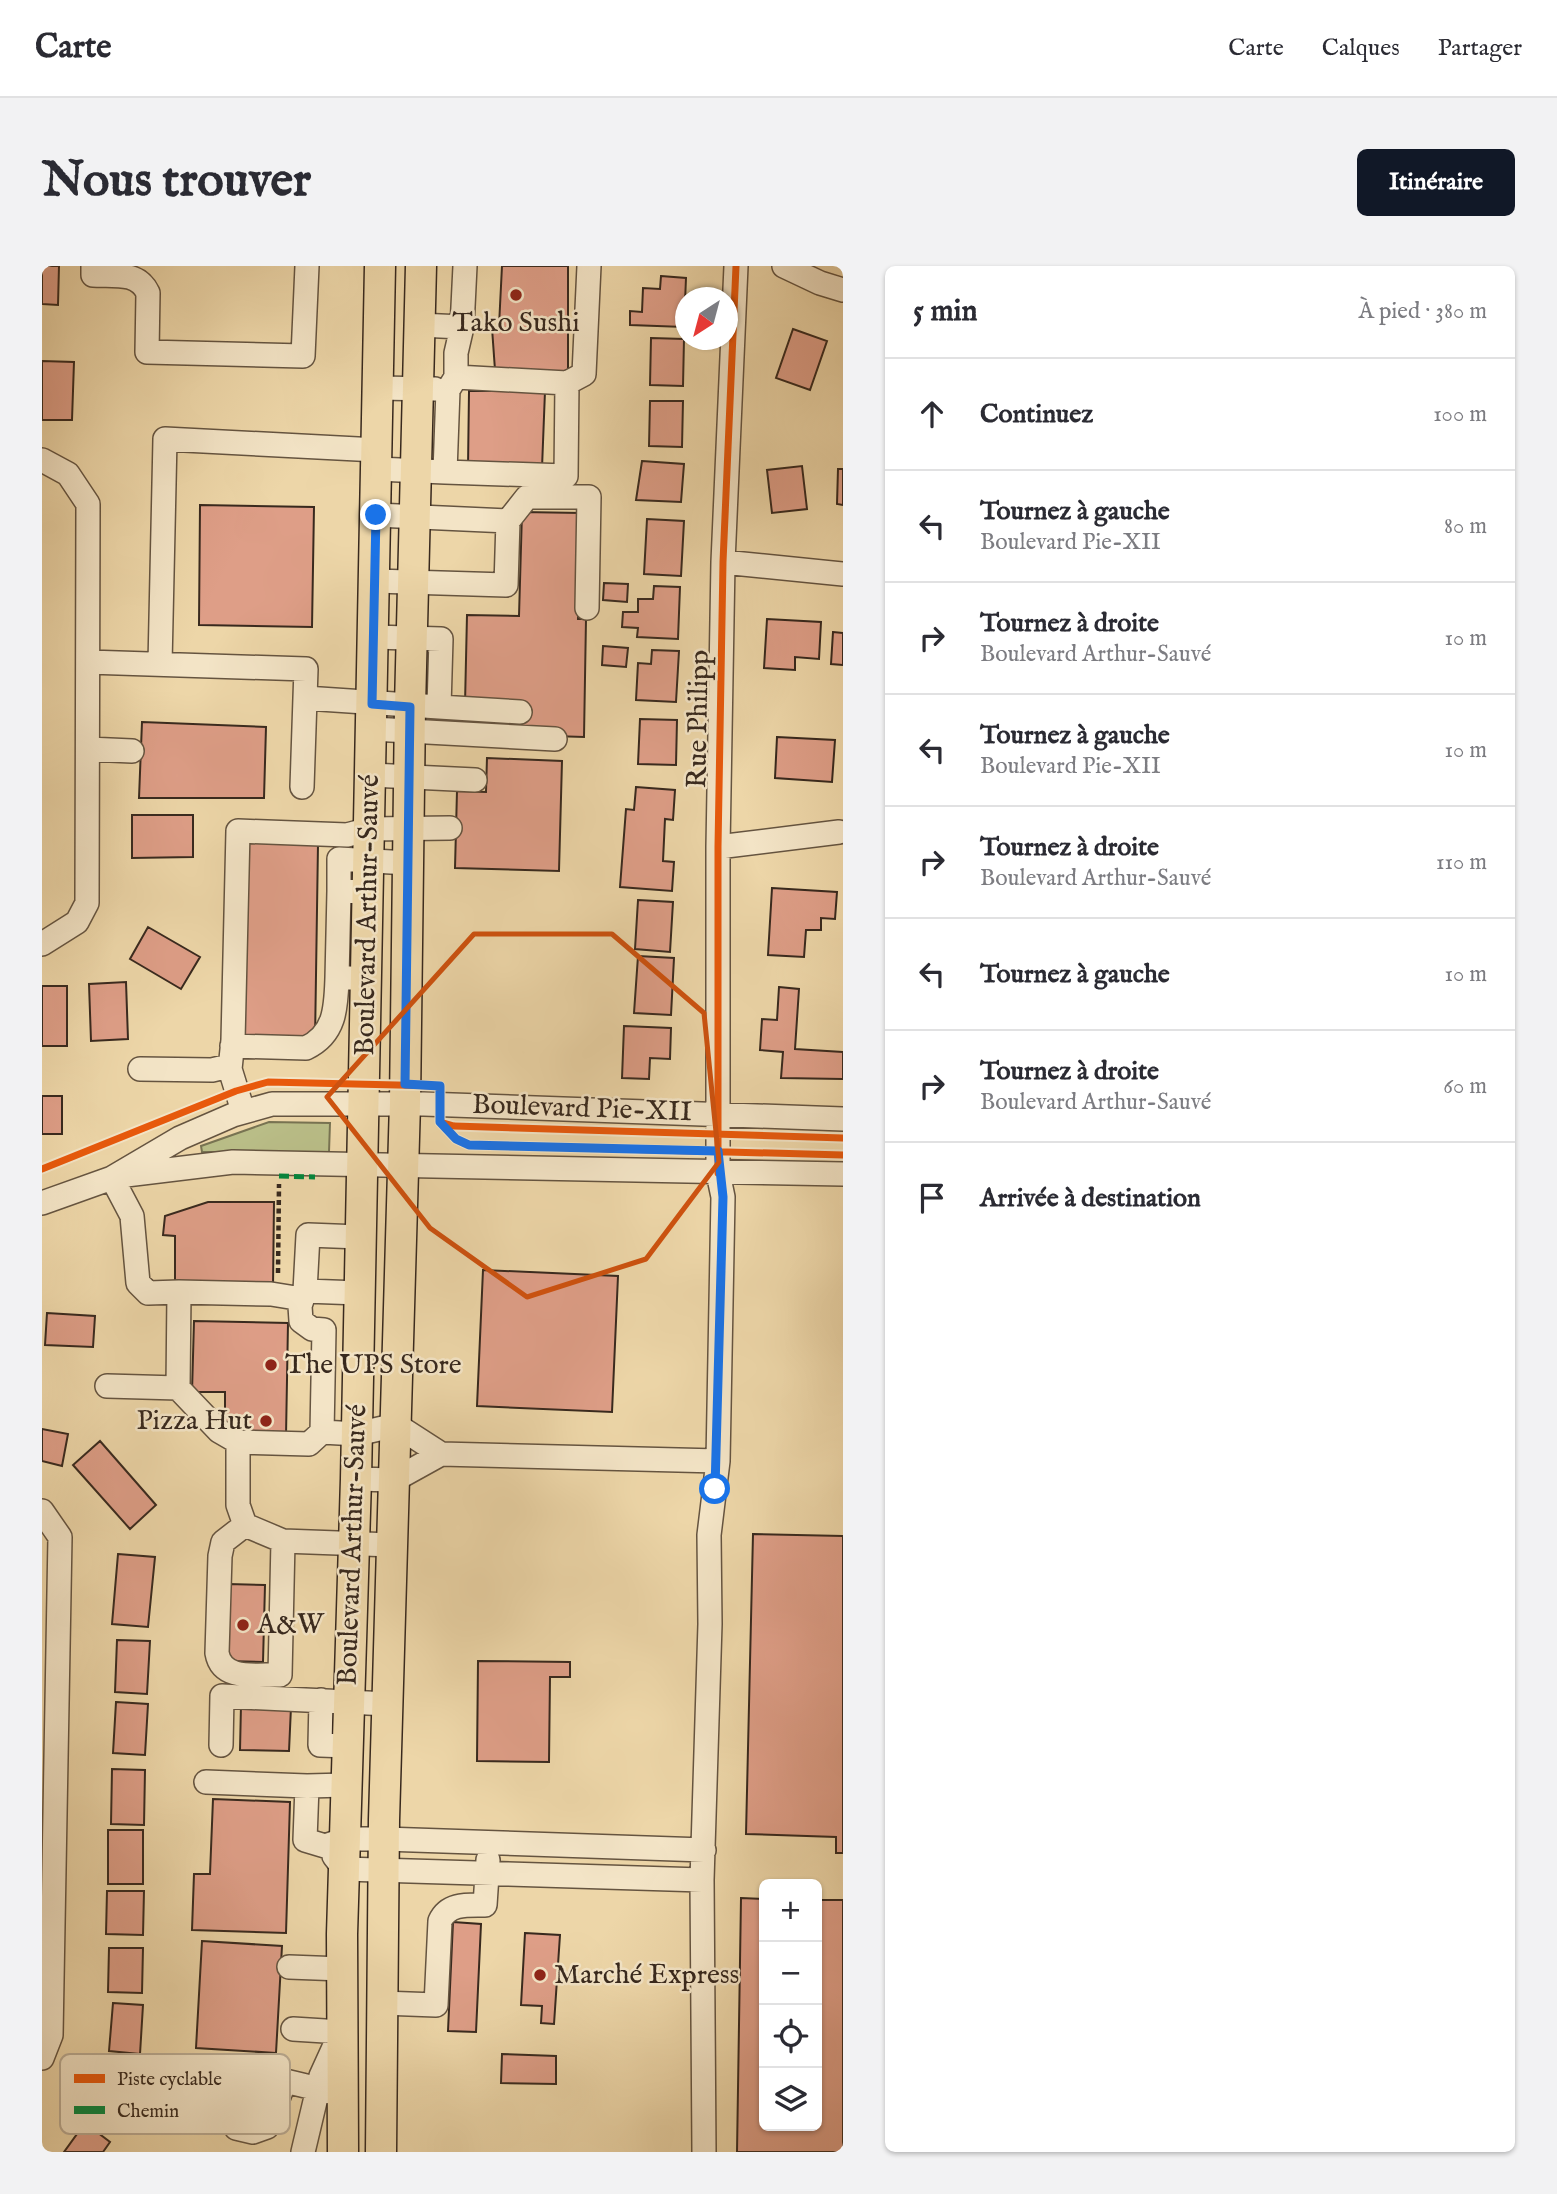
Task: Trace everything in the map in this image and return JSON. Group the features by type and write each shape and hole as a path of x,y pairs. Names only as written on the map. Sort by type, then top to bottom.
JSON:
{"main road":[{"name":"Boulevard Arthur-Sauvé","path":"343,2152 330,2092 341,2032 344,1869 335,1842 346,1785 348,1746 335,1701 355,1543 380,266"},
{"name":"Boulevard Arthur-Sauvé","path":"381,2152 383,1871 405,1103 409,777 419,715 412,639 421,266"}],"street":[{"path":"93,266 93,275 130,276 144,284 148,293 147,352 303,356 307,266"},
{"path":"445,472 452,383 462,327 465,266"},
{"path":"378,388 418,389 452,383 567,383 584,374 589,266"},
{"name":"Rue Philipp","path":"704,2152 702,1880 710,1624 709,1535 718,1461 723,1197 718,1173 718,847 723,562 736,266"},
{"path":"784,266 820,283 843,290"},
{"path":"419,325 462,327"},
{"path":"566,486 567,383"},
{"path":"160,664 166,439 377,459 415,471 566,486 589,497 587,608"},
{"path":"42,460 68,474 88,503 87,903 77,922 42,944"},
{"path":"375,581 506,586 508,522 527,497 566,486"},
{"path":"376,515 508,522"},
{"path":"723,562 843,574"},
{"path":"374,637 412,639"},
{"path":"88,662 306,670 302,787"},
{"path":"305,698 372,716 520,712"},
{"path":"419,715 555,739"},
{"path":"88,750 132,751"},
{"path":"371,775 475,780"},
{"path":"243,1111 231,1056 238,831 347,835 370,829 450,828"},
{"path":"718,847 842,831"},
{"path":"139,1069 212,1070 231,1056 306,1048 317,1041 335,1018 340,859 408,863"},
{"path":"339,891 369,892"},
{"path":"337,978 367,978"},
{"path":"335,1018 366,1018"},
{"name":"Boulevard Pie-XII","path":"42,1203 112,1178 180,1138 243,1111 272,1104 405,1103 718,1112 843,1119"},
{"name":"Boulevard Pie-XII","path":"112,1178 233,1162 843,1174"},
{"path":"112,1178 132,1216 138,1283 148,1293 359,1293"},
{"path":"358,1340 337,1338 324,1330 312,1329 301,1321 308,1235 360,1237"},
{"path":"179,1292 178,1388 219,1432 238,1442 309,1444 322,1432 357,1434 396,1426 441,1454"},
{"path":"322,1432 324,1330"},
{"path":"107,1386 178,1388"},
{"path":"238,1442 238,1505 245,1525 283,1541 392,1545"},
{"path":"356,1479 394,1480 441,1454 718,1461"},
{"path":"42,1511 60,1537 51,2035 42,2058"},
{"path":"245,1525 228,1537 221,1550 218,1659 223,1668 232,1673 280,1675 283,1541"},
{"path":"222,1745 222,1696 388,1704"},
{"path":"206,1782 346,1785"},
{"path":"307,1786 305,1840 335,1842 384,1839 704,1850"},
{"path":"382,2003 436,2005 442,1914 455,1906 485,1905 489,1842"},
{"path":"344,1869 702,1880"},
{"path":"289,1967 342,1969"},
{"path":"293,2029 341,2032"},
{"path":"290,2082 330,2092 303,2152"}],"path":[{"path":"278,1283 279,1176"}],"highlighted area":[{"path":"474,934 612,934 704,1013 719,1162 646,1259 527,1297 430,1228 327,1097"}],"green space":[{"path":"269,1122 330,1123 329,1152 202,1152 201,1146"}],"building":[{"path":"42,266 59,266 58,305 42,304"},
{"path":"502,266 568,266 568,372 495,370 492,328 499,326"},
{"path":"661,276 686,278 686,287 675,287 675,327 630,325 630,311 642,312 643,288 660,289"},
{"path":"793,329 827,341 810,390 776,378"},
{"path":"651,338 675,339 675,350 684,350 683,386 650,385"},
{"path":"42,361 74,362 72,420 42,420"},
{"path":"469,391 545,391 542,468 468,468"},
{"path":"650,401 683,401 682,447 649,446"},
{"path":"642,461 684,464 681,502 636,500"},
{"path":"802,466 807,509 772,513 767,470"},
{"path":"838,469 843,469 843,505 837,504"},
{"path":"200,505 314,507 312,627 199,625"},
{"path":"522,512 581,513 578,619 586,619 584,737 521,735 521,705 465,704 467,615 519,616"},
{"path":"647,519 684,521 681,576 644,574"},
{"path":"604,583 628,584 627,602 603,600"},
{"path":"654,586 680,587 678,639 637,637 638,628 622,627 623,612 638,612 638,599 653,599"},
{"path":"767,619 821,622 819,659 795,657 795,670 764,668"},
{"path":"833,632 843,633 843,665 831,664"},
{"path":"603,646 628,648 626,667 602,665"},
{"path":"652,650 679,651 676,702 636,700 638,663 651,664"},
{"path":"640,719 677,720 676,765 638,764"},
{"path":"142,722 266,727 264,798 139,798"},
{"path":"777,737 835,740 832,782 775,778"},
{"path":"487,758 562,761 559,871 455,868 457,791 486,792"},
{"path":"636,787 675,790 673,820 665,819 663,861 674,862 672,891 620,887 626,809 634,810"},
{"path":"132,815 193,815 193,857 132,858"},
{"path":"247,842 318,844 315,1041 244,1040"},
{"path":"772,888 837,892 835,919 821,918 821,930 806,930 804,957 768,955"},
{"path":"638,900 673,902 670,952 635,949"},
{"path":"148,927 200,957 181,989 130,959"},
{"path":"638,956 674,958 671,1015 634,1013"},
{"path":"126,982 128,1039 91,1041 89,984"},
{"path":"42,986 67,986 67,1046 42,1046"},
{"path":"779,987 799,989 795,1049 843,1052 843,1079 781,1078 783,1052 760,1050 762,1019 777,1020"},
{"path":"624,1026 671,1028 670,1059 650,1058 649,1079 622,1078"},
{"path":"42,1096 62,1096 62,1134 42,1134"},
{"path":"208,1202 274,1202 273,1287 175,1283 175,1236 163,1235 165,1216"},
{"path":"483,1270 618,1276 612,1412 477,1406"},
{"path":"47,1313 95,1316 93,1347 45,1345"},
{"path":"194,1321 288,1323 286,1436 225,1434 225,1392 192,1392"},
{"path":"42,1429 68,1434 62,1466 42,1461"},
{"path":"100,1441 156,1505 130,1529 73,1465"},
{"path":"753,1534 843,1536 843,1853 836,1853 836,1837 746,1834"},
{"path":"118,1554 155,1557 148,1627 112,1624"},
{"path":"228,1584 265,1585 263,1662 226,1661"},
{"path":"117,1640 150,1641 147,1694 115,1692"},
{"path":"478,1661 570,1662 570,1677 550,1677 549,1762 477,1761"},
{"path":"116,1702 148,1704 145,1755 113,1753"},
{"path":"241,1705 291,1707 289,1751 240,1750"},
{"path":"112,1769 145,1770 144,1825 111,1824"},
{"path":"213,1799 290,1802 286,1933 192,1930 194,1874 210,1874"},
{"path":"108,1830 143,1830 143,1884 108,1884"},
{"path":"107,1891 144,1891 143,1935 106,1934"},
{"path":"741,1898 759,1899 759,2131 822,2131 822,1900 843,1900 843,2152 737,2152"},
{"path":"453,1922 481,1924 476,2032 448,2031"},
{"path":"525,1933 560,1935 554,2024 541,2023 542,2006 521,2005"},
{"path":"202,1941 282,1946 276,2053 196,2048"},
{"path":"109,1948 143,1948 142,1993 108,1992"},
{"path":"113,2003 143,2005 140,2054 109,2051"},
{"path":"502,2054 556,2056 556,2084 501,2083"},
{"path":"77,2134 99,2134 110,2142 103,2152 64,2152"}],"marked path":[{"path":"279,1176 315,1177"}],"cycle path":[{"path":"718,1173 718,847 723,562 736,266"},
{"path":"42,1169 236,1091 268,1082 440,1086 440,1122 456,1139 469,1145 843,1155"},
{"path":"440,1122 454,1126 843,1138"}],"place":[{"name":"Tako Sushi","path":"516,295"},
{"name":"The UPS Store","path":"271,1365"},
{"name":"Pizza Hut","path":"266,1421"},
{"name":"A&W","path":"243,1625"},
{"name":"Marché Express","path":"540,1975"}],"route":[{"path":"376,515 372,704 410,707 405,1084 440,1086 440,1122 456,1139 469,1145 718,1151 718,1173 723,1197 718,1461 715,1489"}]}
